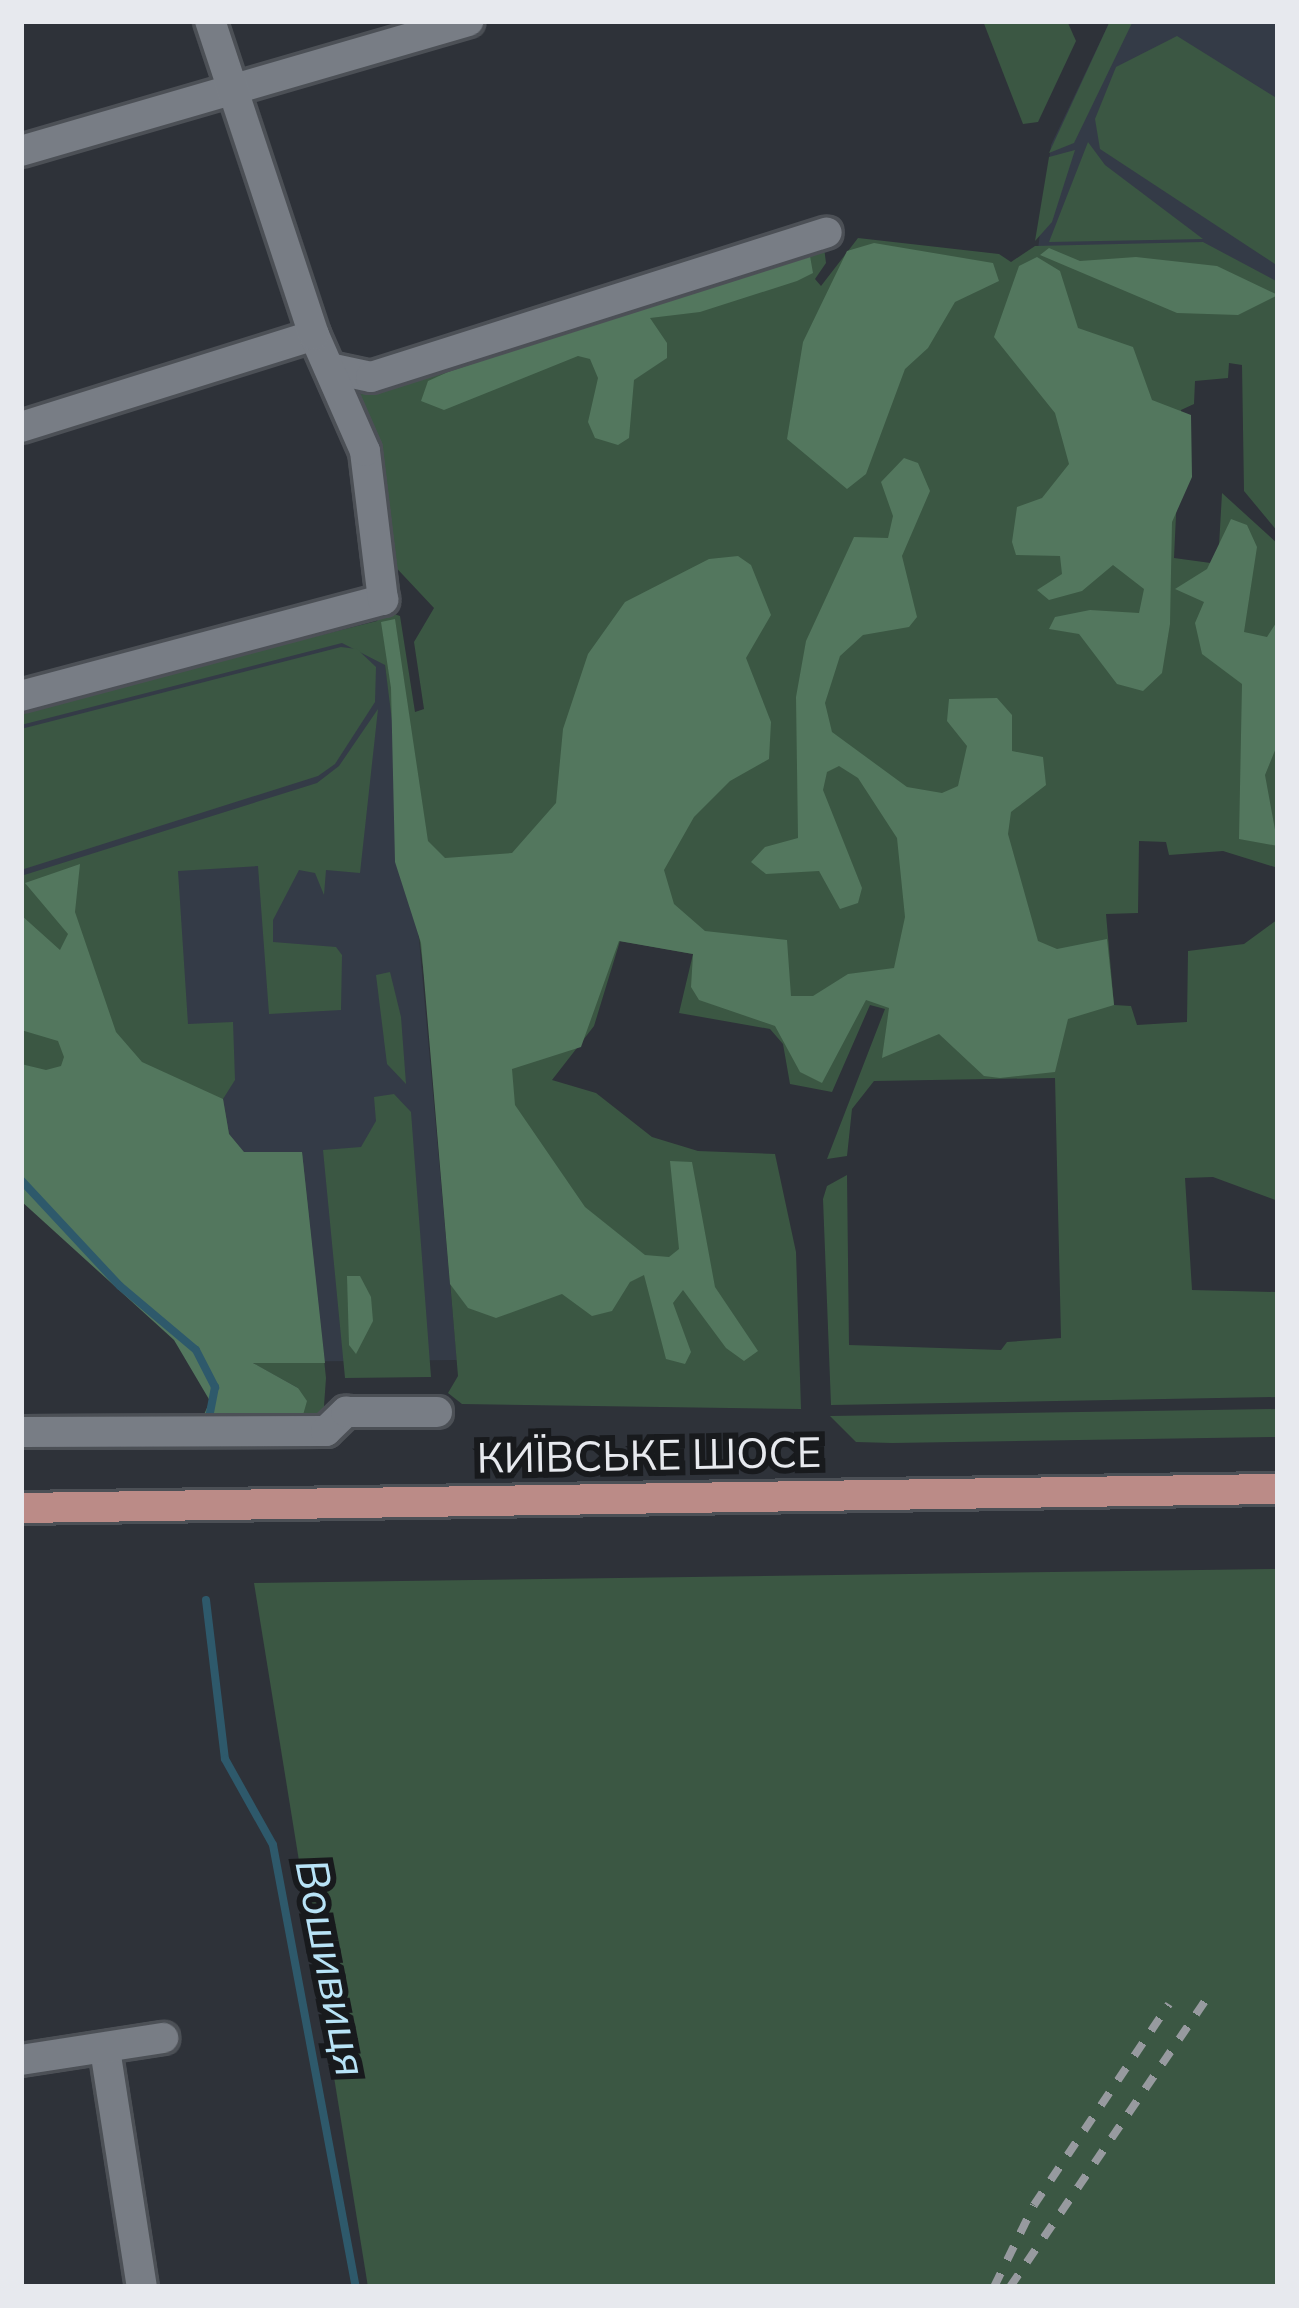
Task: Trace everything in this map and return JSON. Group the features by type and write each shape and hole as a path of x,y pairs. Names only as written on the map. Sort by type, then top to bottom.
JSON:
{"main road":[{"name":"КИЇВСЬКЕ ШОСЕ","path":"21,1508 1278,1489"}],"street":[{"path":"21,696 383,600 364,451 314,335 210,21"},
{"path":"21,151 469,21"},
{"path":"328,368 371,377 827,232"},
{"path":"21,427 314,335"},
{"path":"21,1432 326,1431 346,1412 437,1412"},
{"path":"21,2060 163,2038"},
{"path":"105,2049 142,2287"}],"shaded area":[{"path":"1110,21 1278,21 1278,307 1037,257 1051,145"},
{"path":"378,621 407,806 457,1360 251,1362 21,1102 21,710"}],"green space":[{"path":"983,21 1068,23 1076,41 1038,122 1023,124"},
{"path":"1110,21 1133,21 1074,143 1049,153"},
{"path":"1177,36 1278,99 1278,266 1100,149 1095,119 1116,67"},
{"path":"1088,142 1105,165 1203,239 1049,242"},
{"path":"1075,150 1052,222 1035,241 1049,157"},
{"path":"858,238 999,254 1011,262 1035,246 1203,242 1278,282 1278,532 1244,491 1242,365 1229,363 1228,378 1195,381 1194,404 1181,410 1174,558 1218,564 1222,493 1278,544 1278,868 1223,851 1169,855 1166,842 1139,841 1138,913 1106,914 1114,1005 1131,1006 1137,1025 1187,1022 1188,951 1244,944 1278,919 1278,1201 1213,1177 1185,1178 1192,1290 1276,1292 1278,1397 831,1405 823,1199 827,1186 847,1175 849,1345 1001,1350 1007,1342 1061,1338 1055,1078 874,1081 852,1109 847,1156 827,1159 885,1009 870,1005 832,1092 790,1084 783,1044 770,1029 679,1013 693,954 620,941 594,1026 552,1080 596,1093 652,1137 698,1151 775,1154 796,1252 801,1409 462,1404 448,1393 458,1376 425,983 385,665 342,643 21,725 21,710 377,621 382,610 400,616 415,712 424,709 414,642 434,608 388,559 360,391 824,247 826,263 815,279 821,286"},
{"path":"874,243 993,263 999,281 955,302 928,348 905,369 866,474 847,489 787,439 803,342 847,251"},
{"path":"1049,248 1080,261 1136,257 1217,266 1278,295 1238,315 1177,313 1040,255"},
{"path":"801,254 810,256 813,273 797,281 700,312 650,318 667,343 667,358 634,380 629,438 618,445 595,438 588,422 598,378 590,359 578,356 444,410 421,401 428,381 448,372"},
{"path":"1037,257 1060,271 1078,328 1133,347 1152,400 1191,415 1192,477 1172,522 1170,624 1162,673 1143,691 1117,684 1079,634 1049,629 1055,617 1090,610 1139,613 1144,589 1113,565 1082,591 1049,600 1037,590 1062,574 1060,556 1016,555 1012,542 1017,507 1042,498 1069,464 1055,413 994,337 1019,266"},
{"path":"904,458 918,463 930,491 902,556 917,617 909,627 863,635 840,656 825,703 832,732 907,787 942,793 958,786 967,746 947,721 949,699 997,698 1012,715 1012,751 1043,757 1046,785 1011,812 1008,834 1038,941 1057,949 1107,939 1114,1005 1068,1019 1055,1072 1000,1078 984,1076 939,1034 882,1058 889,1008 866,1000 822,1083 800,1072 775,1026 699,1000 691,987 693,954 619,941 581,1047 512,1069 515,1105 585,1207 645,1255 669,1257 679,1249 670,1161 692,1162 715,1287 758,1351 744,1361 726,1348 683,1290 673,1303 691,1352 685,1364 666,1359 644,1275 630,1282 612,1311 592,1316 562,1294 496,1318 468,1308 450,1284 421,943 395,862 391,688 381,622 395,619 428,841 445,858 512,853 556,803 563,729 588,654 625,602 709,559 738,556 751,565 771,615 746,658 771,722 769,759 730,781 694,817 664,870 674,904 705,931 787,940 791,996 813,996 848,974 894,968 905,917 897,838 858,778 839,766 827,772 823,790 862,888 858,903 840,909 819,871 766,874 751,862 765,847 798,838 796,697 806,641 854,537 888,538 893,516 881,482"},
{"path":"1231,519 1247,525 1257,547 1244,632 1267,637 1278,620 1278,743 1265,775 1278,846 1239,839 1242,684 1202,654 1195,623 1204,602 1175,589 1207,569"},
{"path":"341,647 357,649 376,667 375,702 335,764 318,776 21,870 21,729"},
{"path":"378,709 360,873 326,870 324,895 315,873 299,870 273,920 273,942 336,947 342,955 341,1010 269,1014 258,866 178,871 188,1024 233,1022 235,1080 223,1099 229,1134 244,1153 302,1152 326,1378 323,1420 301,1422 298,1388 251,1362 21,1102 21,876 317,783 339,766"},
{"path":"80,864 75,912 116,1032 142,1062 223,1099 229,1134 244,1152 302,1152 325,1363 253,1363 298,1388 307,1401 301,1422 202,1419 210,1401 174,1340 21,1201 21,1064 46,1070 61,1066 64,1057 58,1041 21,1030 21,915 60,950 68,934 25,883"},
{"path":"390,972 401,1017 406,1084 387,1064 376,975"},
{"path":"394,1094 411,1112 431,1377 345,1378 323,1150 361,1147 376,1121 374,1097"},
{"path":"347,1276 360,1276 371,1297 373,1321 356,1354 349,1345"},
{"path":"1278,1409 1278,1437 856,1442 830,1416"},
{"path":"1278,1569 1278,2287 368,2287 254,1583"}],"waterway":[{"name":"Вошивиця","path":"21,1180 120,1286 196,1350 215,1387 208,1422"},
{"name":"Вошивиця","path":"206,1600 225,1759 273,1845 356,2287"}],"railway":[{"path":"1010,2287 1211,1992"},
{"path":"994,2287 1034,2205 1169,2004"}]}
